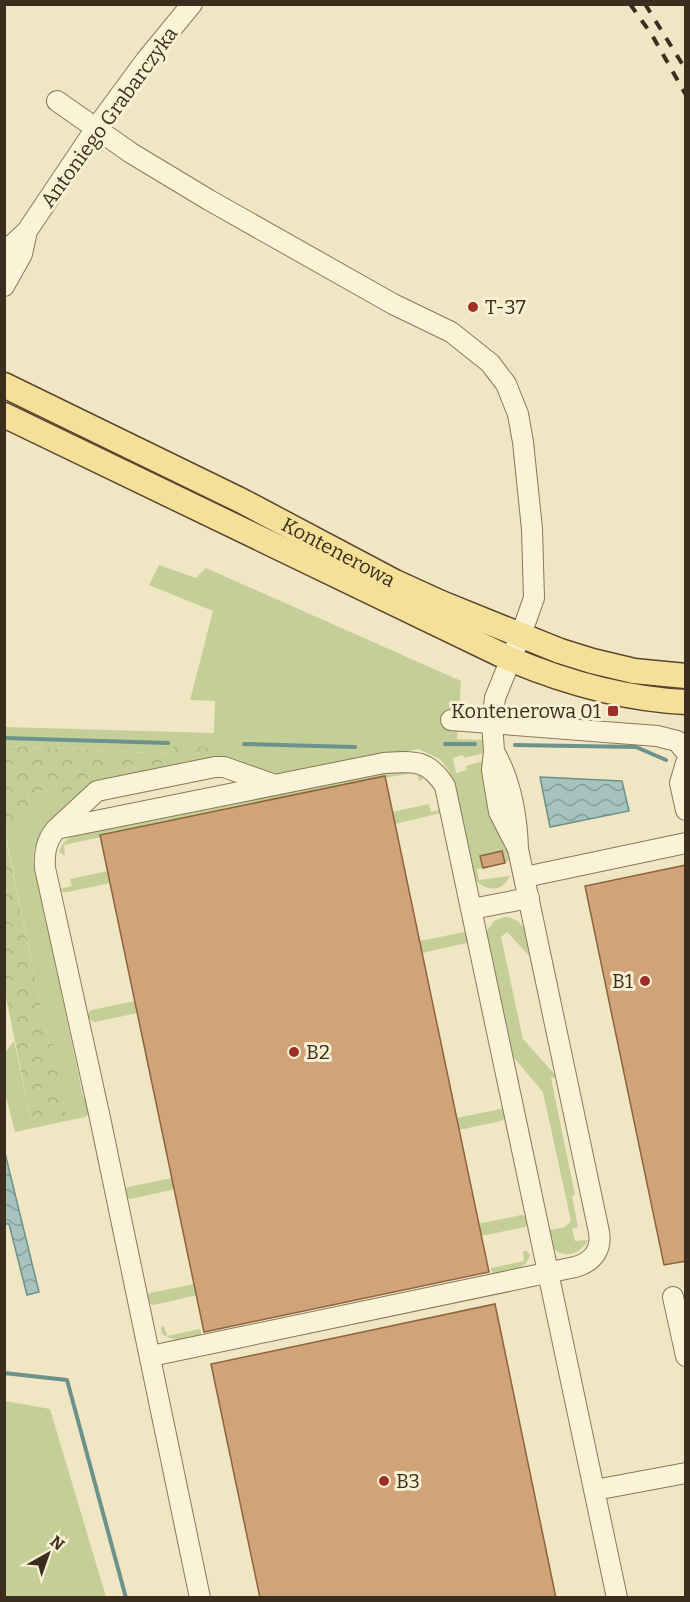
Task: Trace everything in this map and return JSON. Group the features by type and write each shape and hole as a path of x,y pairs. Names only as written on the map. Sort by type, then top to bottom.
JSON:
{"main road":[{"name":"Kontenerowa","path":"4,385 273,516 395,582 441,603 521,636 592,661 634,671 686,676"},
{"name":"Kontenerowa","path":"4,415 510,659 551,676 588,687 633,697 686,702"}],"street":[{"name":"Antoniego Grabarczyka","path":"4,255 27,231 96,128 146,60 192,4"},
{"path":"57,101 131,153 209,200 393,304 451,332 490,363 506,384 518,414 526,474 532,529 534,598 495,698 492,722 494,751 492,775 498,807 518,849 525,877 600,1239 596,1254 586,1263 151,1356"},
{"name":"Antoniego Grabarczyka","path":"4,286 22,254 27,231"},
{"path":"451,720 657,736 677,741 686,752"},
{"path":"57,829 384,763 408,762 427,766 436,773 445,786 472,909 617,1598"},
{"path":"686,764 680,783 686,810"},
{"path":"200,1598 44,855 47,844 57,829 97,790 215,767 224,767 275,784"},
{"path":"525,877 686,843"},
{"path":"472,909 529,898"},
{"path":"673,1297 686,1356"},
{"path":"595,1490 686,1473"}],"green space":[{"path":"159,565 196,578 206,568 461,681 457,739 483,740 485,753 453,758 456,773 467,770 466,766 487,760 510,859 505,863 502,851 481,856 483,868 477,869 479,880 510,876 506,882 494,889 474,879 449,771 440,759 418,749 270,778 221,762 98,787 42,834 34,849 33,860 83,1096 92,1108 91,1113 85,1117 15,1132 4,1089 5,1053 14,1041 32,1125 54,1044 49,1045 5,832 33,824 27,794 47,790 61,799 94,773 137,768 138,776 183,765 182,760 217,755 173,747 173,754 5,746 5,727 214,733 215,701 190,700 213,611 149,585"},
{"path":"5,746 173,754 173,746 216,748 217,755 183,760 183,766 138,776 137,768 94,773 61,799 47,790 27,794 33,824 5,832"},
{"path":"398,768 409,768 420,772 423,779 419,781 417,772 385,778 384,776 101,835 101,837 64,845 65,856 59,852 66,841 77,834"},
{"path":"429,804 431,812 443,809 441,813 395,824 392,812"},
{"path":"5,835 49,1044 54,1044 66,1116 32,1125 5,992"},
{"path":"108,871 110,883 68,892 60,889 72,886 70,879"},
{"path":"504,917 518,921 522,926 528,938 533,960 507,932 501,937 523,1039 557,1077 551,1078 575,1195 572,1196 578,1227 572,1229 575,1241 588,1240 581,1249 571,1254 555,1250 547,1237 546,1231 565,1227 571,1221 543,1092 509,1052 485,934 494,921"},
{"path":"464,932 469,942 422,953 420,941"},
{"path":"135,1001 138,1013 95,1022 88,1019 87,1014 91,1010"},
{"path":"504,1110 506,1118 501,1121 459,1130 456,1118"},
{"path":"172,1178 175,1189 131,1199 126,1197 125,1189 128,1187"},
{"path":"521,1215 527,1216 529,1223 525,1227 481,1236 478,1224"},
{"path":"523,1251 527,1251 530,1255 524,1265 510,1272 493,1275 491,1268 524,1261"},
{"path":"194,1284 197,1295 154,1305 148,1303 146,1297 150,1293"},
{"path":"164,1326 167,1336 200,1329 202,1336 172,1339 162,1334 161,1327"},
{"path":"5,1401 50,1409 106,1597 5,1597"}],"water":[{"path":"540,777 622,781 629,811 550,827"},
{"path":"5,1153 39,1292 27,1295 9,1224 5,1224"}],"building":[{"name":"B2","path":"385,776 489,1272 204,1332 100,835"},
{"path":"502,851 505,863 483,868 480,856"},
{"name":"B1","path":"686,865 686,1261 664,1265 585,886"},
{"name":"B3","path":"495,1304 556,1598 260,1598 211,1364"}],"waterway":[{"path":"4,738 168,743"},
{"path":"244,744 355,747"},
{"path":"445,744 475,744"},
{"path":"515,745 636,747 666,760"},
{"path":"4,1373 67,1380 126,1598"}],"railway":[{"path":"630,4 652,35 686,95"},
{"path":"645,4 686,70"}],"place":[{"name":"T-37","path":"473,307"},
{"name":"Kontenerowa 01","path":"613,711"},
{"name":"B1","path":"645,981"},
{"name":"B2","path":"294,1052"},
{"name":"B3","path":"384,1481"}]}
